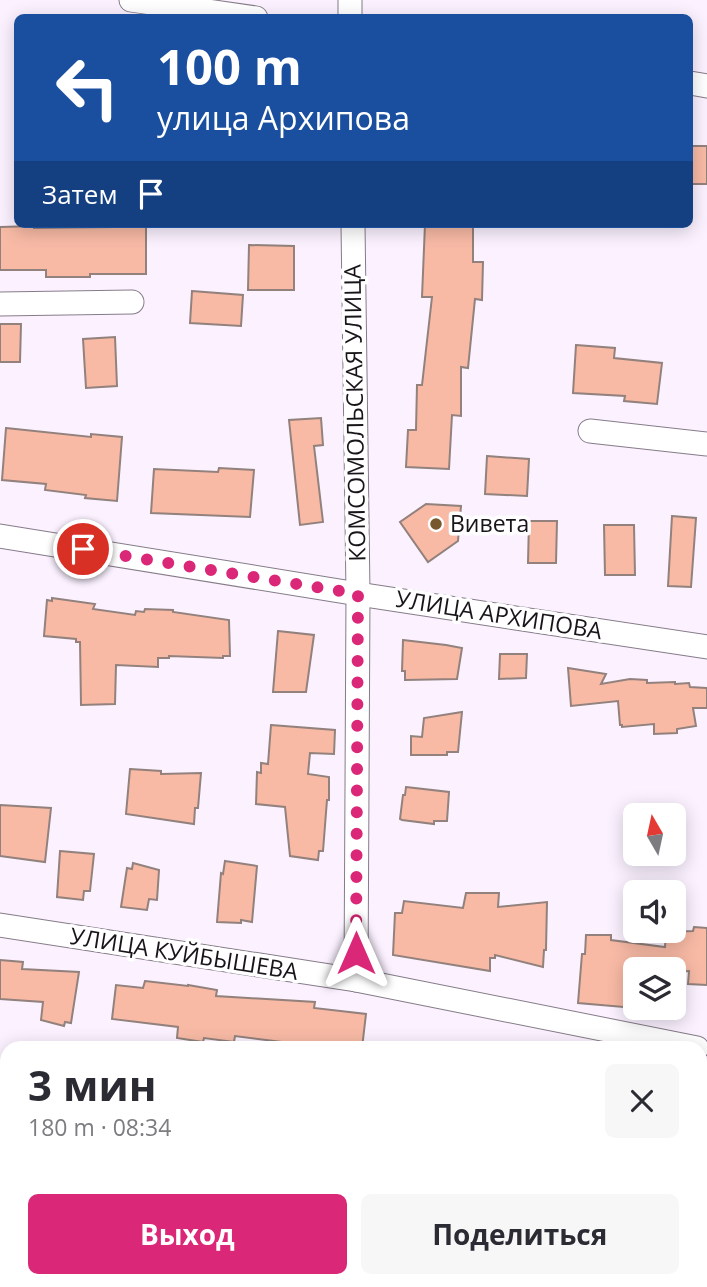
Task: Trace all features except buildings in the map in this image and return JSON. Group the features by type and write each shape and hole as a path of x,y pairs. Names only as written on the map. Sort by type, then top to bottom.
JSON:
{"street":[{"path":"131,0 228,14"},
{"name":"КОМСОМОЛЬСКАЯ УЛИЦА","path":"353,228 358,594 356,981"},
{"path":"0,304 132,302"},
{"path":"590,431 707,444"},
{"name":"УЛИЦА АРХИПОВА","path":"0,536 707,647"},
{"name":"УЛИЦА КУЙБЫШЕВА","path":"0,925 356,981 658,1041"}],"place":[{"name":"Вивета","path":"436,524"}],"route":[{"path":"83,549 358,594 356,953"}]}
